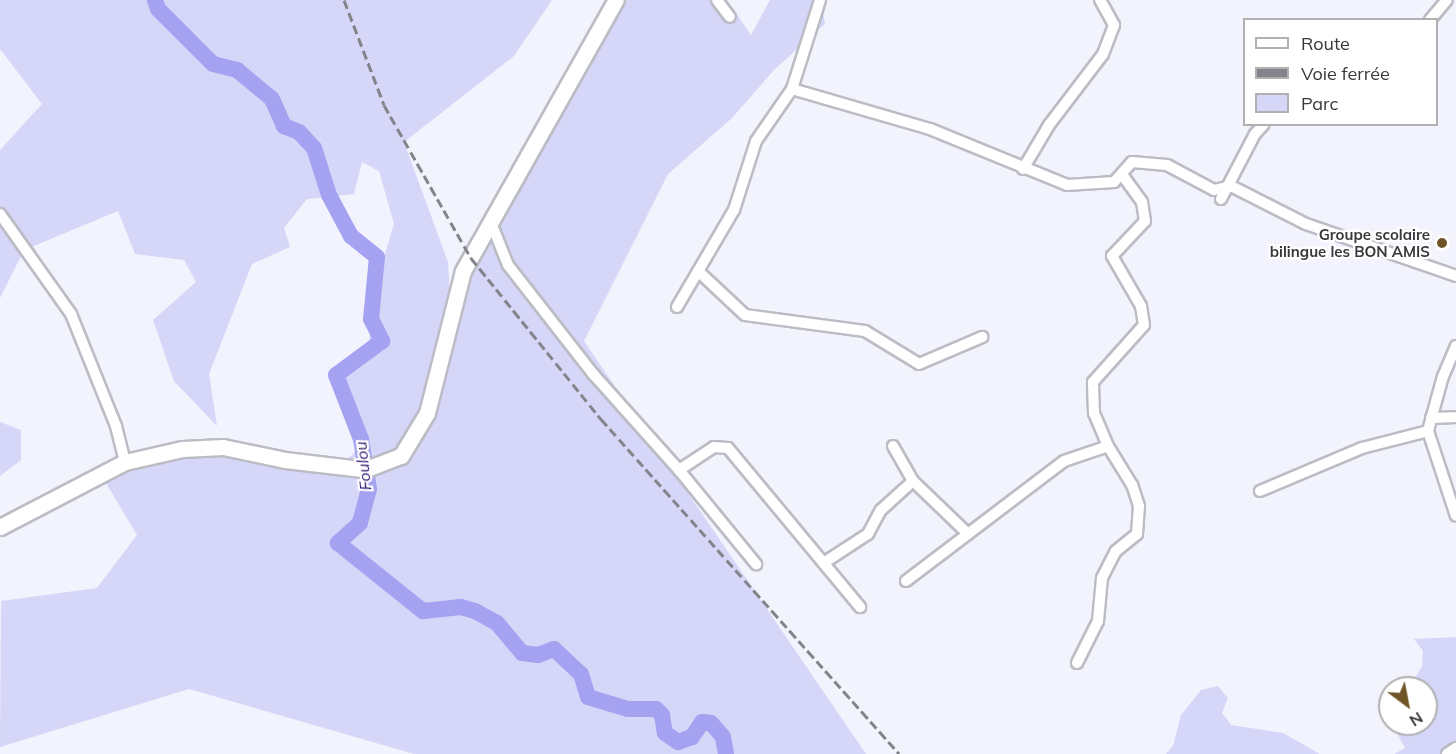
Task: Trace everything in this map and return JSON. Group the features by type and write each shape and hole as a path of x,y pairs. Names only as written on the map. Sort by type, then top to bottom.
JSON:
{"street":[{"path":"0,527 125,462 182,449 223,447 285,460 365,468 401,456 427,413 463,271 616,0"},
{"path":"717,0 730,16"},
{"path":"677,307 734,210 756,141 792,89 820,0"},
{"path":"1023,169 1049,125 1103,54 1114,25 1100,0"},
{"path":"1432,18 1447,0"},
{"path":"792,89 930,129 1023,169 1067,185 1114,182 1132,162 1167,165 1214,190 1231,186 1306,224 1456,276"},
{"path":"1221,199 1231,186 1255,134 1262,126"},
{"path":"1077,663 1098,621 1102,578 1116,551 1137,534 1139,506 1132,485 1108,446 1094,412 1093,382 1144,325 1141,306 1112,256 1145,220 1142,202 1122,174"},
{"path":"0,214 70,314 116,426 125,462"},
{"path":"490,220 508,265 594,375 680,470 756,564"},
{"path":"698,272 745,315 865,331 919,364 982,337"},
{"path":"1456,346 1443,376 1428,431 1453,498 1456,516"},
{"path":"1431,418 1456,417"},
{"path":"1260,492 1362,448 1428,431"},
{"path":"893,446 913,481 968,534"},
{"path":"906,581 1064,461 1108,446"},
{"path":"680,470 714,447 728,448 825,562 860,607"},
{"path":"825,562 868,534 881,510 913,481"},
{"path":"1447,754 1456,748"}],"green space":[{"path":"0,0 552,0 514,56 404,142 448,262 451,312 616,0 727,0 751,35 770,0 821,0 825,24 774,70 732,118 668,174 584,341 866,754 414,754 189,689 0,747 1,601 97,588 137,535 106,483 12,522 77,484 182,449 339,466 353,454 361,439 336,375 369,342 377,257 384,257 394,224 379,171 362,162 354,194 307,199 284,228 290,247 252,264 209,374 217,426 174,381 153,320 196,282 184,260 135,254 118,211 24,250 0,298 0,150 42,104 0,49"},
{"path":"0,422 21,430 21,460 0,476"},
{"path":"1456,637 1456,754 1394,754 1405,748 1398,736 1438,736 1438,676 1416,676 1422,666 1423,651 1414,639"},
{"path":"1218,686 1228,698 1222,713 1231,725 1283,733 1320,754 1166,754 1173,746 1181,715 1201,690"}],"waterway":[{"name":"Foulou","path":"155,0 158,9 213,64 237,70 272,99 284,126 299,132 314,148 329,195 351,236 377,257 371,319 382,341 336,375 361,439 369,489 360,523 338,543 423,611 461,607 475,611 497,623 522,653 538,655 554,649 581,674 588,697 628,709 656,709 662,715 665,733 678,742 692,737 702,722 711,723 723,737 726,754"}],"railway":[{"path":"344,0 384,105 471,258 601,419 899,754"}],"place":[{"name":"Groupe scolaire bilingue les BON AMIS","path":"1442,243"}]}
